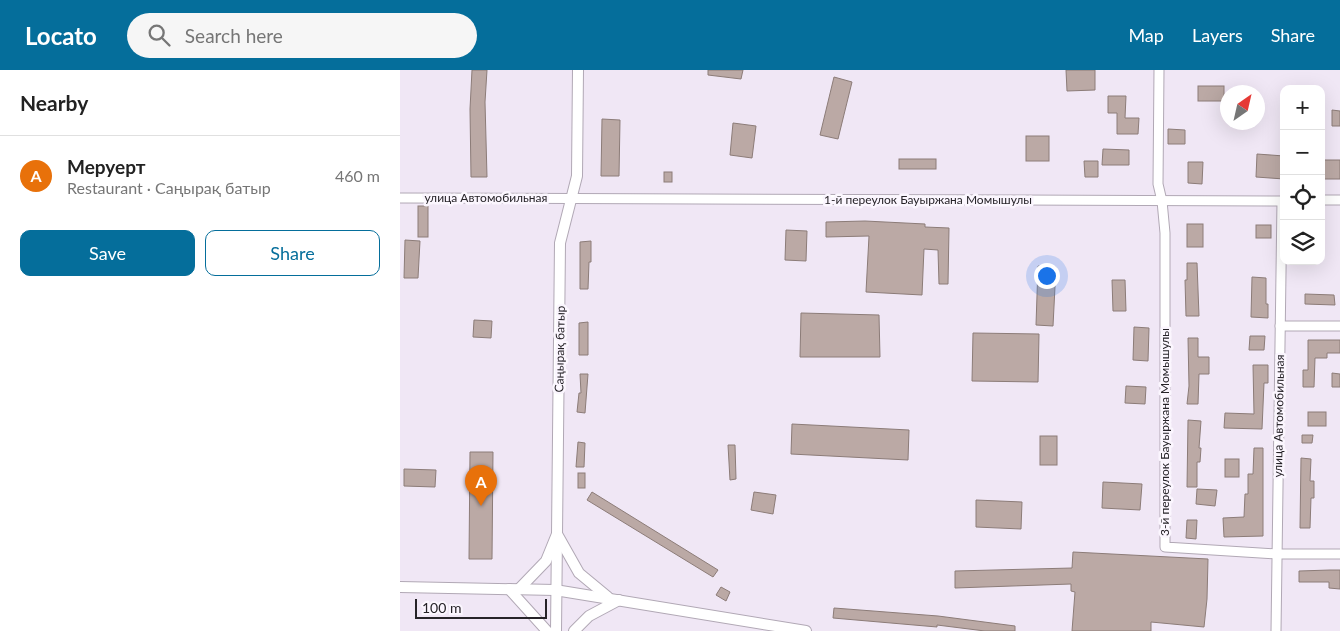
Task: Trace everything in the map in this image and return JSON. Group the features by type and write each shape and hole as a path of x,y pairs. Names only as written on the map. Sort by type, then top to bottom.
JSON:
{"street":[{"name":"Саңырақ батыр","path":"556,631 560,243 577,176 578,70"},
{"path":"1158,70 1158,184 1162,201"},
{"name":"улица Автомобильная","path":"400,198 572,198"},
{"name":"1-й переулок Бауыржана Момышулы","path":"572,198 1280,201"},
{"path":"1325,200 1340,200"},
{"name":"3-й переулок Бауыржана Момышулы","path":"1162,201 1165,233 1165,547 1277,554 1340,554"},
{"name":"улица Автомобильная","path":"1276,631 1283,220"},
{"path":"1280,326 1340,326"},
{"path":"514,589 546,561 556,534"},
{"path":"556,534 579,572 614,599"},
{"path":"400,587 556,590 806,631"},
{"path":"514,589 547,631"},
{"path":"574,631 589,616 614,599"}],"building":[{"path":"472,70 487,70 485,102 487,177 471,177 470,109"},
{"path":"708,70 743,70 741,79 708,75"},
{"path":"1066,70 1095,70 1095,90 1067,91"},
{"path":"834,77 852,82 838,139 820,135"},
{"path":"1198,86 1220,86 1220,101 1198,101"},
{"path":"1108,96 1126,96 1125,118 1139,118 1138,134 1117,134 1117,113 1108,113"},
{"path":"1332,110 1340,111 1340,126 1332,126"},
{"path":"602,119 620,120 619,176 601,176"},
{"path":"733,123 756,126 752,158 730,155"},
{"path":"1168,129 1185,130 1185,144 1168,144"},
{"path":"1026,136 1049,136 1049,161 1026,161"},
{"path":"1103,149 1129,150 1129,165 1102,165"},
{"path":"1257,154 1280,156 1280,179 1256,177"},
{"path":"899,159 936,159 936,169 899,169"},
{"path":"1325,160 1340,160 1340,179 1325,179"},
{"path":"1084,161 1098,161 1098,177 1085,177"},
{"path":"1188,162 1203,162 1202,184 1188,183"},
{"path":"664,172 672,172 672,182 664,182"},
{"path":"418,206 428,206 428,237 418,237"},
{"path":"865,221 925,224 925,227 949,228 948,284 939,284 938,250 924,249 922,295 866,292 869,236 826,237 826,222"},
{"path":"1187,224 1203,224 1203,247 1187,247"},
{"path":"1256,225 1271,225 1271,238 1256,238"},
{"path":"786,230 807,231 806,261 785,260"},
{"path":"405,240 420,241 418,278 404,278"},
{"path":"591,241 588,289 580,289 580,242"},
{"path":"1187,263 1197,263 1199,316 1186,316 1185,280 1187,280"},
{"path":"1038,266 1056,267 1053,326 1036,325"},
{"path":"1252,277 1266,278 1268,318 1251,317"},
{"path":"1112,280 1125,280 1126,311 1113,311"},
{"path":"1305,294 1334,295 1335,305 1305,304"},
{"path":"801,313 879,315 880,357 800,357"},
{"path":"474,320 492,321 491,338 473,337"},
{"path":"588,322 588,355 579,355 579,323"},
{"path":"1134,327 1149,328 1148,361 1133,360"},
{"path":"973,333 1039,334 1038,382 972,381"},
{"path":"1250,336 1265,336 1264,350 1249,350"},
{"path":"1188,338 1198,338 1198,357 1209,357 1209,374 1199,374 1198,404 1187,404 1189,386"},
{"path":"1308,340 1340,340 1340,353 1327,353 1327,358 1315,358 1314,387 1303,387 1303,370 1308,370"},
{"path":"1253,365 1268,365 1268,383 1264,383 1262,429 1224,428 1225,413 1254,414"},
{"path":"1332,373 1340,374 1340,387 1332,387"},
{"path":"580,374 588,374 585,413 577,412 579,393 581,393"},
{"path":"1126,386 1146,387 1145,404 1125,403"},
{"path":"1308,412 1326,412 1326,426 1308,426"},
{"path":"1188,420 1201,421 1199,448 1201,448 1200,462 1197,462 1197,487 1187,487"},
{"path":"792,424 909,430 908,460 791,454"},
{"path":"1302,435 1313,435 1312,443 1302,443"},
{"path":"1040,436 1057,436 1057,465 1040,465"},
{"path":"578,442 585,443 584,467 576,467"},
{"path":"728,445 735,445 736,479 730,480"},
{"path":"1254,448 1263,448 1263,536 1224,537 1223,518 1244,517 1245,494 1248,494 1248,474 1253,474"},
{"path":"470,452 493,452 492,559 469,559"},
{"path":"1301,458 1311,459 1310,481 1314,481 1314,498 1311,498 1310,528 1300,528"},
{"path":"1225,459 1239,459 1239,477 1225,477"},
{"path":"404,469 436,470 435,487 404,486"},
{"path":"578,473 585,473 585,488 578,488"},
{"path":"1103,482 1142,484 1140,510 1102,508"},
{"path":"1197,489 1217,490 1215,506 1196,504"},
{"path":"592,492 718,570 713,577 587,500"},
{"path":"754,492 776,495 773,514 751,510"},
{"path":"976,500 1022,502 1021,529 976,527"},
{"path":"1187,520 1197,520 1196,539 1186,538"},
{"path":"1073,552 1208,559 1204,627 1151,622 1151,631 1072,631 1075,592 1071,591 1071,584 955,588 955,571 1072,568"},
{"path":"1340,570 1340,589 1329,588 1329,582 1299,582 1299,571"},
{"path":"721,587 730,592 726,601 716,595"},
{"path":"834,608 938,616 1015,626 1015,631 985,631 937,625 937,627 833,618"}],"place":[{"name":"Меруерт","path":"481,506"}]}
